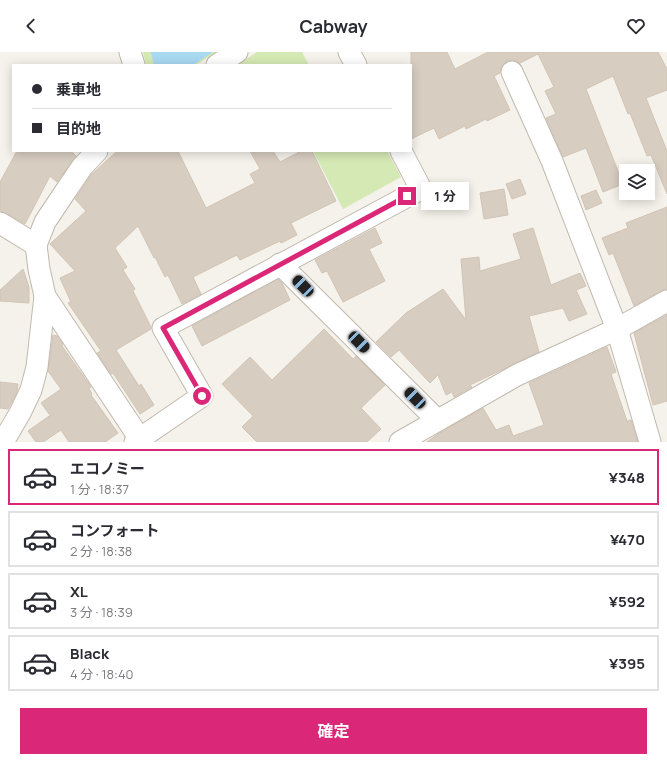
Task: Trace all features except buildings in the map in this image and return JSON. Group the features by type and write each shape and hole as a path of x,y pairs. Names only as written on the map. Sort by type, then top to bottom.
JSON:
{"street":[{"path":"130,52 134,64"},
{"path":"219,64 237,52"},
{"path":"349,52 355,64"},
{"path":"512,72 552,161 617,329 650,442"},
{"path":"3,442 20,413 31,390 37,367 45,296 39,269 36,245 45,222 82,167 96,152"},
{"path":"45,296 138,440 202,396 163,328 421,189 402,152"},
{"path":"0,223 36,245"},
{"path":"280,264 437,420"},
{"path":"400,442 517,375 617,329 667,301"}],"green space":[{"path":"143,52 216,52 198,64 146,64"},
{"path":"257,52 302,52 308,64 239,64"},
{"path":"314,152 388,152 401,177 343,209"}],"water":[{"path":"151,52 213,52 195,64 154,64"}],"route":[{"path":"202,396 163,328 407,196"}]}
